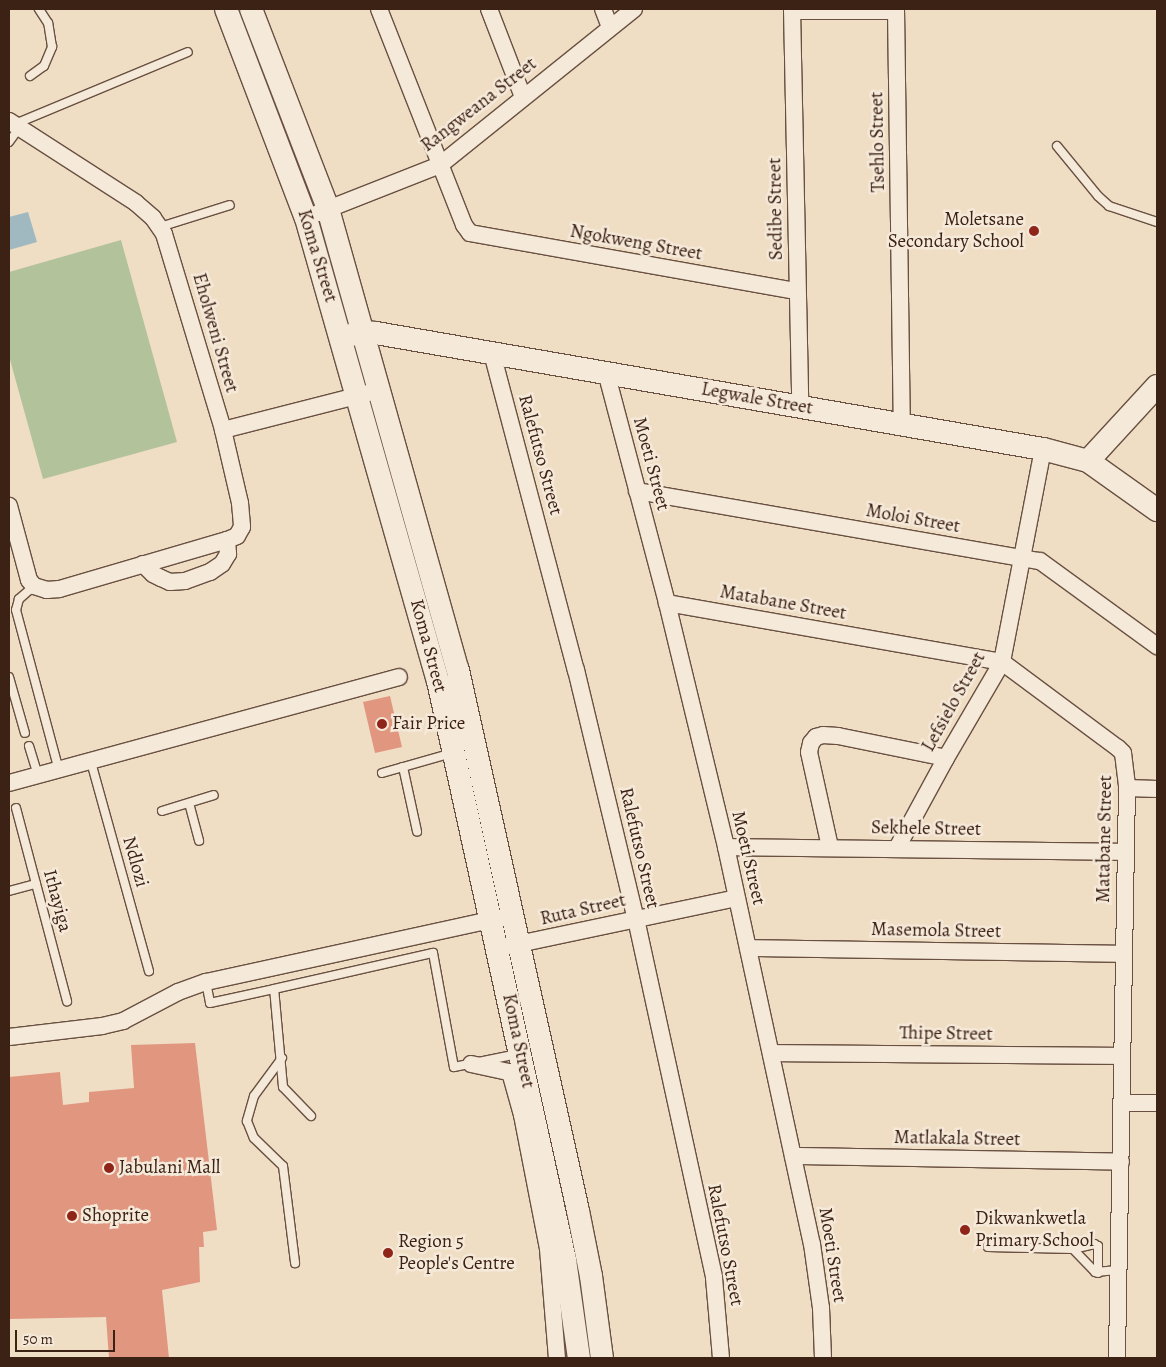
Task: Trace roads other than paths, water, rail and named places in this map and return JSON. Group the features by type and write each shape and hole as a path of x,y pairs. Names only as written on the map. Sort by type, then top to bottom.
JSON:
{"main road":[{"name":"Koma Street","path":"226,9 306,218 438,682 465,749 513,915 509,946 531,1050 579,1358"},
{"name":"Koma Street","path":"251,9 328,209 445,622 492,920 509,946"},
{"name":"Legwale Street","path":"341,338 364,332 606,372 1043,449 1088,461 1157,510"},
{"path":"1088,461 1157,386"},
{"name":"Koma Street","path":"531,1050 586,1254 602,1358"}],"street":[{"path":"379,9 440,165"},
{"path":"489,9 523,97"},
{"path":"603,9 610,27"},
{"name":"Rangweana Street","path":"306,218 440,165 634,9"},
{"name":"Sedibe Street","path":"800,406 792,10 896,10"},
{"name":"Tsehlo Street","path":"896,10 902,425"},
{"name":"Eholweni Street","path":"14,124 136,203 160,227 170,247 222,430 243,516 242,527 237,536 227,540"},
{"name":"Ngokweng Street","path":"440,165 464,225 470,233 797,291"},
{"name":"Ralefutso Street","path":"492,353 576,670 636,919 712,1269 719,1322 721,1358"},
{"name":"Moeti Street","path":"606,372 667,603 726,847 818,1279 823,1358"},
{"path":"222,430 380,390"},
{"name":"Lefsielo Street","path":"896,848 1002,662 1043,449"},
{"name":"Moloi Street","path":"636,491 1034,560 1050,566 1157,646"},
{"path":"9,506 27,574 34,586 47,590 59,589 143,564 227,540 228,554 222,564 210,572 185,580 170,582 153,574 143,564"},
{"name":"Matabane Street","path":"667,603 1002,662 1118,748 1126,762 1127,788 1117,1358"},
{"path":"9,783 399,677"},
{"path":"830,847 809,752 811,743 816,737 823,735 838,736 946,758"},
{"path":"1127,788 1157,789"},
{"name":"Sekhele Street","path":"726,847 1126,852"},
{"name":"Ruta Street","path":"509,946 736,898"},
{"path":"9,1037 102,1026 123,1020 178,992 206,982 513,915"},
{"name":"Masemola Street","path":"748,948 1124,954"},
{"name":"Thipe Street","path":"771,1053 1121,1056"},
{"path":"471,1064 510,1072 522,1115 548,1249 557,1358"},
{"path":"1122,1102 1157,1103"},
{"name":"Matlakala Street","path":"792,1156 1121,1162"}],"lane":[{"path":"30,76 44,66 52,47 48,23 39,9"},
{"path":"9,142 14,124 188,52"},
{"path":"1057,146 1098,196 1109,206 1157,222"},
{"path":"160,227 230,205"},
{"path":"34,586 19,600 16,610 59,770"},
{"path":"9,677 25,733"},
{"path":"29,746 38,776"},
{"path":"382,773 465,749"},
{"name":"Ndlozi","path":"91,762 149,971"},
{"path":"403,767 417,831"},
{"path":"162,810 214,795"},
{"path":"189,803 199,840"},
{"name":"Ithayiga","path":"16,808 66,1001"},
{"path":"9,891 36,884"},
{"path":"206,982 210,1002 433,953 454,1068 531,1050"},
{"path":"274,989 282,1058 283,1087 311,1116"},
{"path":"282,1058 254,1096 247,1121 254,1138 283,1166 295,1263"},
{"path":"988,1247 1073,1249 1094,1244 1098,1246 1098,1273"},
{"path":"1073,1249 1092,1271 1098,1273 1118,1270"}],"water":[{"path":"28,212 37,242 9,250 9,217"}],"place":[{"name":"Moletsane Secondary School","path":"1034,231"},
{"name":"Fair Price","path":"382,724"},
{"name":"Jabulani Mall","path":"109,1168"},
{"name":"Shoprite","path":"72,1216"},
{"name":"Dikwankwetla Primary School","path":"965,1230"},
{"name":"Region 5 People's Centre","path":"388,1253"}]}
